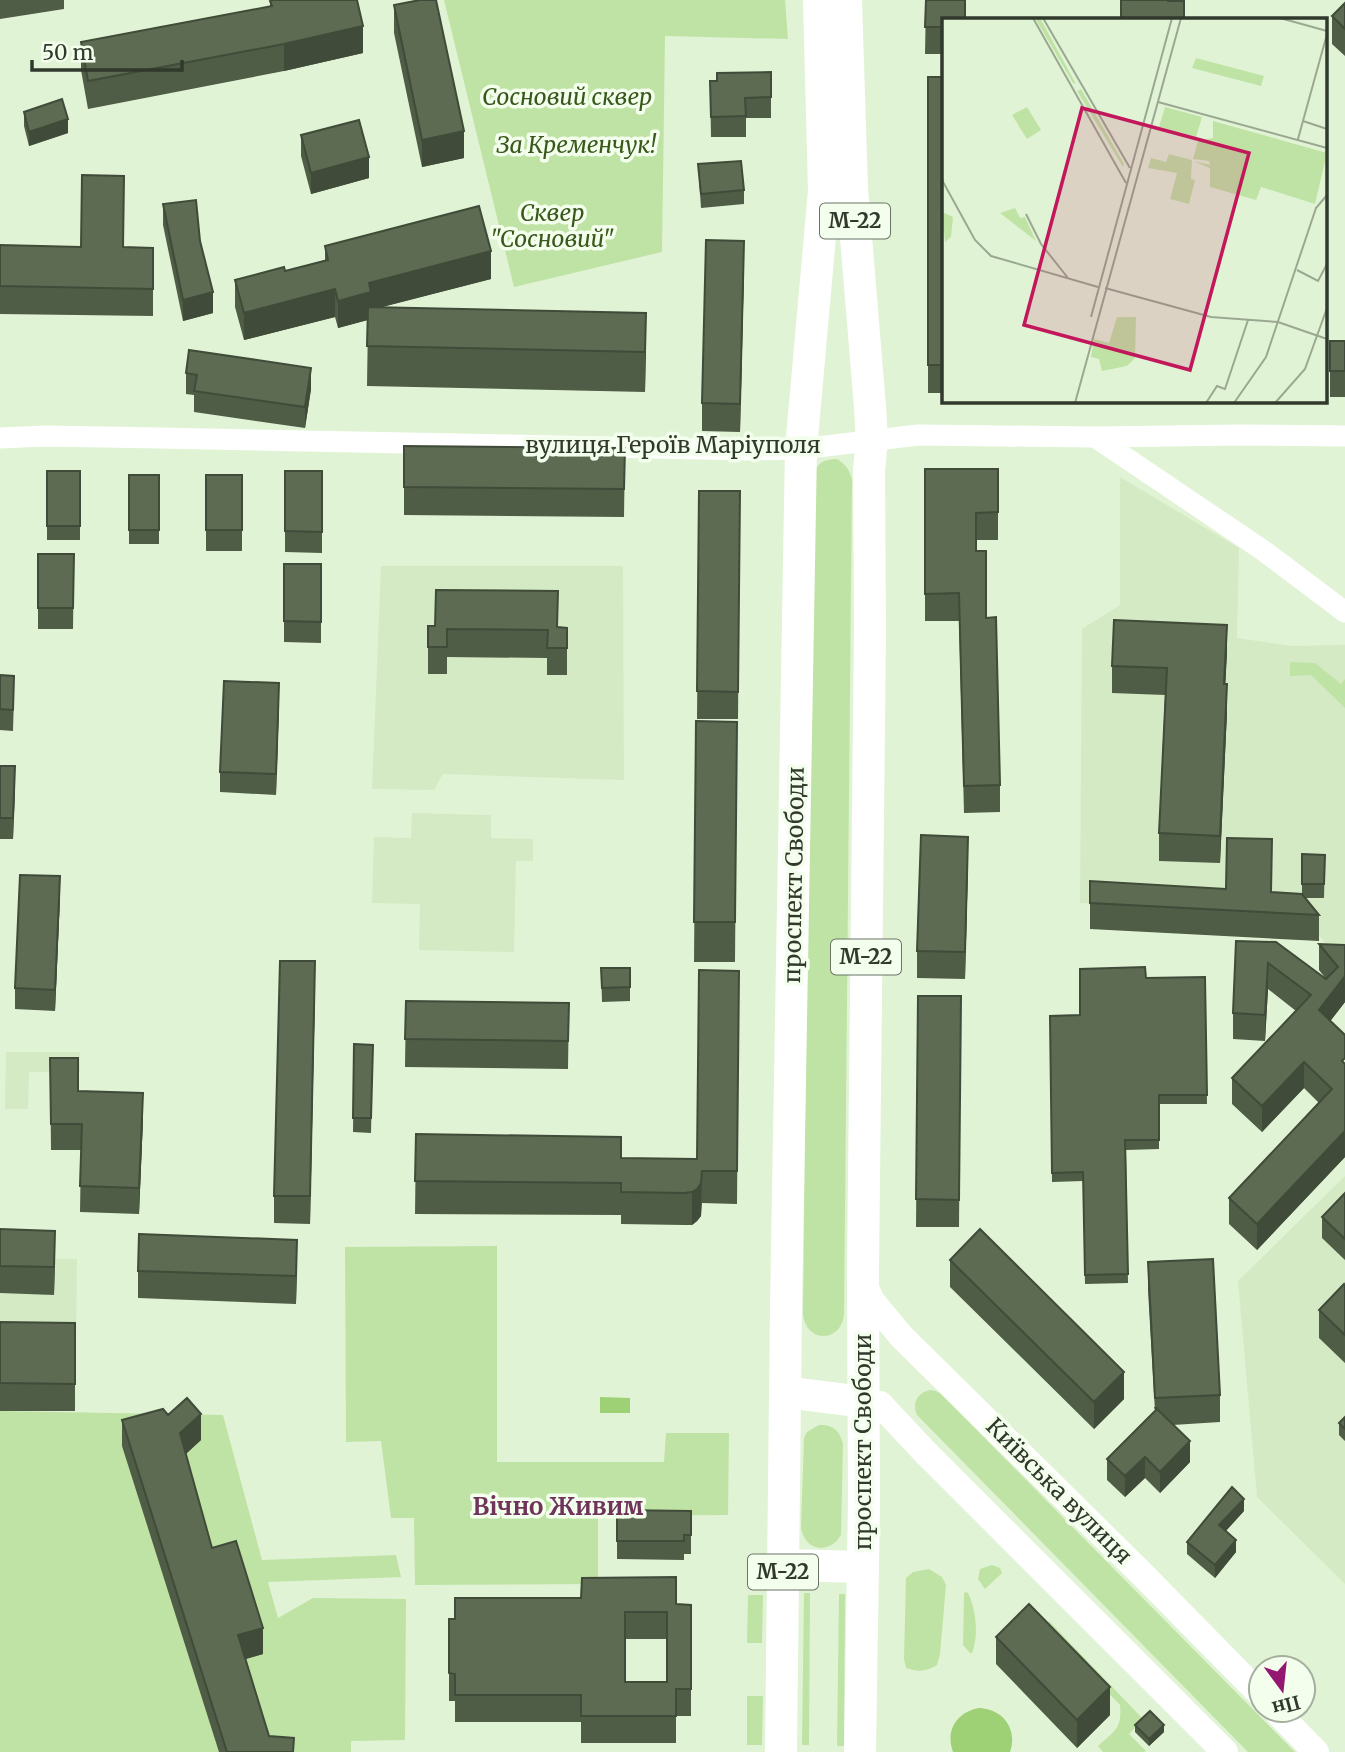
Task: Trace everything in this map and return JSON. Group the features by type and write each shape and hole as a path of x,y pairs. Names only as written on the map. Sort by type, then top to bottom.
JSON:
{"highway":[{"name":"проспект Свободи","path":"782,1752 785,1392 801,449 824,191 819,0"},
{"name":"проспект Свободи","path":"846,0 852,189 872,441 869,469 870,632 860,1752"},
{"path":"785,1392 863,1402"},
{"path":"784,1565 863,1567"}],"main road":[{"name":"Київська вулиця","path":"863,1282 872,1301 901,1336 1247,1681"},
{"path":"863,1402 880,1404 1225,1752"},
{"path":"1289,1724 1316,1752"}],"street":[{"name":"вулиця Героїв Маріуполя","path":"0,438 58,436 738,450 801,449 918,435 1345,436"},
{"path":"1095,437 1264,551 1345,612"}],"shaded area":[{"path":"1120,477 1239,548 1237,638 1292,646 1345,645 1345,966 1303,916 1080,903 1082,629 1120,605"},
{"path":"381,566 623,566 624,780 443,774 434,790 372,789"},
{"path":"412,813 491,815 491,838 533,839 533,861 516,861 514,952 419,950 420,904 372,903 374,837 411,838"},
{"path":"6,1052 80,1052 80,1072 29,1072 28,1109 5,1109"},
{"path":"1345,1176 1345,1584 1257,1497 1238,1281"},
{"path":"0,1257 77,1259 75,1411 0,1411"},
{"path":"600,1397 630,1398 630,1413 600,1413"},
{"path":"979,1708 995,1712 1006,1722 1012,1736 1010,1752 953,1752 951,1736 955,1723 965,1713"}],"green space":[{"name":"Сквер \"Сосновий\"","path":"444,0 785,0 788,39 665,36 662,252 514,287"},
{"path":"837,459 847,468 852,480 844,1315 837,1330 824,1336 811,1331 803,1315 812,486 818,466 825,461"},
{"path":"1290,662 1315,663 1341,684 1345,679 1345,708 1311,675 1290,676"},
{"path":"497,1246 497,1462 664,1462 666,1433 729,1433 728,1515 598,1516 598,1584 415,1585 414,1518 391,1518 381,1441 346,1442 345,1247"},
{"path":"930,1390 941,1394 1247,1703 1247,1724 1267,1724 1295,1752 1248,1752 917,1415 915,1406 922,1393"},
{"path":"0,1411 223,1415 262,1560 396,1555 401,1577 268,1582 278,1618 313,1598 406,1599 405,1740 351,1741 351,1752 0,1752"},
{"path":"819,1425 835,1429 843,1444 841,1535 824,1548 812,1546 807,1542 801,1528 804,1438 807,1432"},
{"path":"992,1565 1000,1568 1002,1573 985,1589 978,1579 980,1569"},
{"path":"929,1569 942,1577 946,1585 940,1654 937,1665 925,1670 915,1670 906,1668 904,1659 906,1578 913,1572"},
{"path":"966,1592 971,1599 976,1623 972,1653 963,1645"},
{"path":"804,1593 810,1593 809,1745 802,1745"},
{"path":"839,1594 845,1594 844,1746 837,1746"},
{"path":"748,1595 763,1595 762,1643 747,1643"},
{"path":"1049,1621 1143,1719 1129,1734 1146,1751 1103,1752 1098,1746 1118,1724 1120,1705 1052,1635 1046,1626"},
{"path":"747,1696 763,1696 762,1745 747,1745"}],"building":[{"path":"357,0 363,26 284,44 88,81 81,42 272,6 270,1"},
{"path":"436,0 464,131 422,140 394,5"},
{"path":"926,0 965,0 965,18 942,18 942,27 925,27"},
{"path":"1121,0 1184,1 1184,18 1121,18"},
{"path":"1345,3 1345,29 1332,16"},
{"path":"771,72 771,97 745,98 746,116 711,117 710,81 717,81 717,73"},
{"path":"928,77 942,77 942,365 928,365"},
{"path":"62,99 68,119 29,132 24,112"},
{"path":"359,120 369,157 311,173 301,135"},
{"path":"741,161 744,190 701,194 698,164"},
{"path":"82,175 124,176 123,247 153,248 153,289 0,286 0,245 81,247"},
{"path":"196,200 200,241 213,292 183,300 163,204"},
{"path":"479,206 491,251 369,283 371,292 338,301 335,289 244,313 235,280 284,267 285,271 328,260 325,246"},
{"path":"706,240 744,241 740,404 702,403"},
{"path":"368,307 646,313 645,352 367,346"},
{"path":"1330,341 1345,341 1345,371 1330,371"},
{"path":"189,350 311,368 305,407 194,391 197,375 186,373"},
{"path":"404,446 625,448 624,489 404,487"},
{"path":"925,469 998,469 998,512 976,513 976,551 986,551 986,618 996,617 1000,785 964,786 959,593 925,594"},
{"path":"47,471 80,471 80,526 47,526"},
{"path":"285,471 322,471 322,532 285,531"},
{"path":"129,475 159,475 159,530 129,530"},
{"path":"206,475 242,475 242,530 206,530"},
{"path":"699,491 740,491 738,692 697,691"},
{"path":"38,554 74,554 73,608 38,608"},
{"path":"284,564 321,564 321,622 284,621"},
{"path":"436,590 558,591 557,627 567,628 567,648 547,648 548,630 447,629 447,647 428,647 428,626 435,626"},
{"path":"1114,620 1227,625 1220,836 1159,833 1167,668 1112,666"},
{"path":"0,675 14,676 13,710 0,709"},
{"path":"224,681 279,683 276,774 220,772"},
{"path":"696,721 737,722 735,922 694,922"},
{"path":"0,766 15,766 13,818 0,818"},
{"path":"921,835 968,837 965,952 917,951"},
{"path":"1227,838 1272,839 1271,892 1302,894 1319,915 1090,903 1090,881 1226,889"},
{"path":"1302,854 1325,855 1324,884 1302,884"},
{"path":"20,875 60,876 55,990 15,988"},
{"path":"1236,941 1276,942 1326,979 1338,967 1319,944 1345,945 1345,976 1319,1010 1345,1035 1345,1058 1342,1061 1345,1064 1345,1131 1257,1224 1229,1198 1332,1089 1304,1062 1262,1106 1232,1078 1311,995 1268,963 1265,1015 1233,1013"},
{"path":"280,961 315,961 310,1196 274,1196"},
{"path":"1145,967 1146,978 1205,977 1207,1095 1159,1095 1159,1140 1125,1140 1128,1274 1085,1275 1083,1172 1052,1173 1050,1016 1080,1015 1080,969"},
{"path":"601,968 630,968 630,987 602,988"},
{"path":"699,970 739,971 737,1171 702,1171 701,1183 697,1189 684,1193 621,1192 621,1183 415,1181 416,1134 621,1137 621,1158 697,1159"},
{"path":"918,996 961,996 959,1200 916,1199"},
{"path":"406,1001 569,1003 568,1041 405,1039"},
{"path":"354,1044 373,1045 371,1118 353,1118"},
{"path":"50,1058 78,1058 78,1091 143,1093 139,1188 80,1186 82,1124 51,1124"},
{"path":"1345,1193 1345,1239 1322,1217"},
{"path":"0,1229 55,1231 54,1267 0,1266"},
{"path":"980,1229 1124,1372 1094,1402 950,1260"},
{"path":"139,1234 297,1240 296,1276 138,1271"},
{"path":"1213,1259 1220,1395 1155,1398 1148,1262"},
{"path":"1344,1284 1345,1286 1345,1335 1319,1310"},
{"path":"0,1322 75,1323 75,1384 0,1383"},
{"path":"187,1398 201,1414 180,1433 212,1548 236,1541 263,1628 238,1635 269,1736 294,1738 293,1752 227,1752 122,1420 163,1409 168,1415"},
{"path":"1155,1407 1190,1441 1160,1472 1145,1457 1125,1476 1107,1459 1156,1410"},
{"path":"1345,1417 1345,1429 1339,1423"},
{"path":"1232,1487 1244,1499 1219,1525 1236,1540 1215,1565 1187,1542"},
{"path":"617,1510 691,1511 691,1535 684,1535 684,1541 617,1541"},
{"path":"676,1577 676,1604 691,1605 691,1689 676,1689 676,1716 581,1716 581,1695 455,1695 455,1674 449,1673 449,1619 455,1619 455,1598 581,1598 582,1578","holes":["625,1612 667,1612 667,1682 625,1682"]},
{"path":"1029,1604 1110,1687 1077,1720 996,1637"},
{"path":"1150,1711 1164,1725 1149,1739 1135,1725"}],"district":[{"name":"Вічно Живим","path":"558,1507"}],"park label":[{"name":"Сосновий сквер","path":"567,97"},
{"name":"За Кременчук!","path":"576,145"}]}
